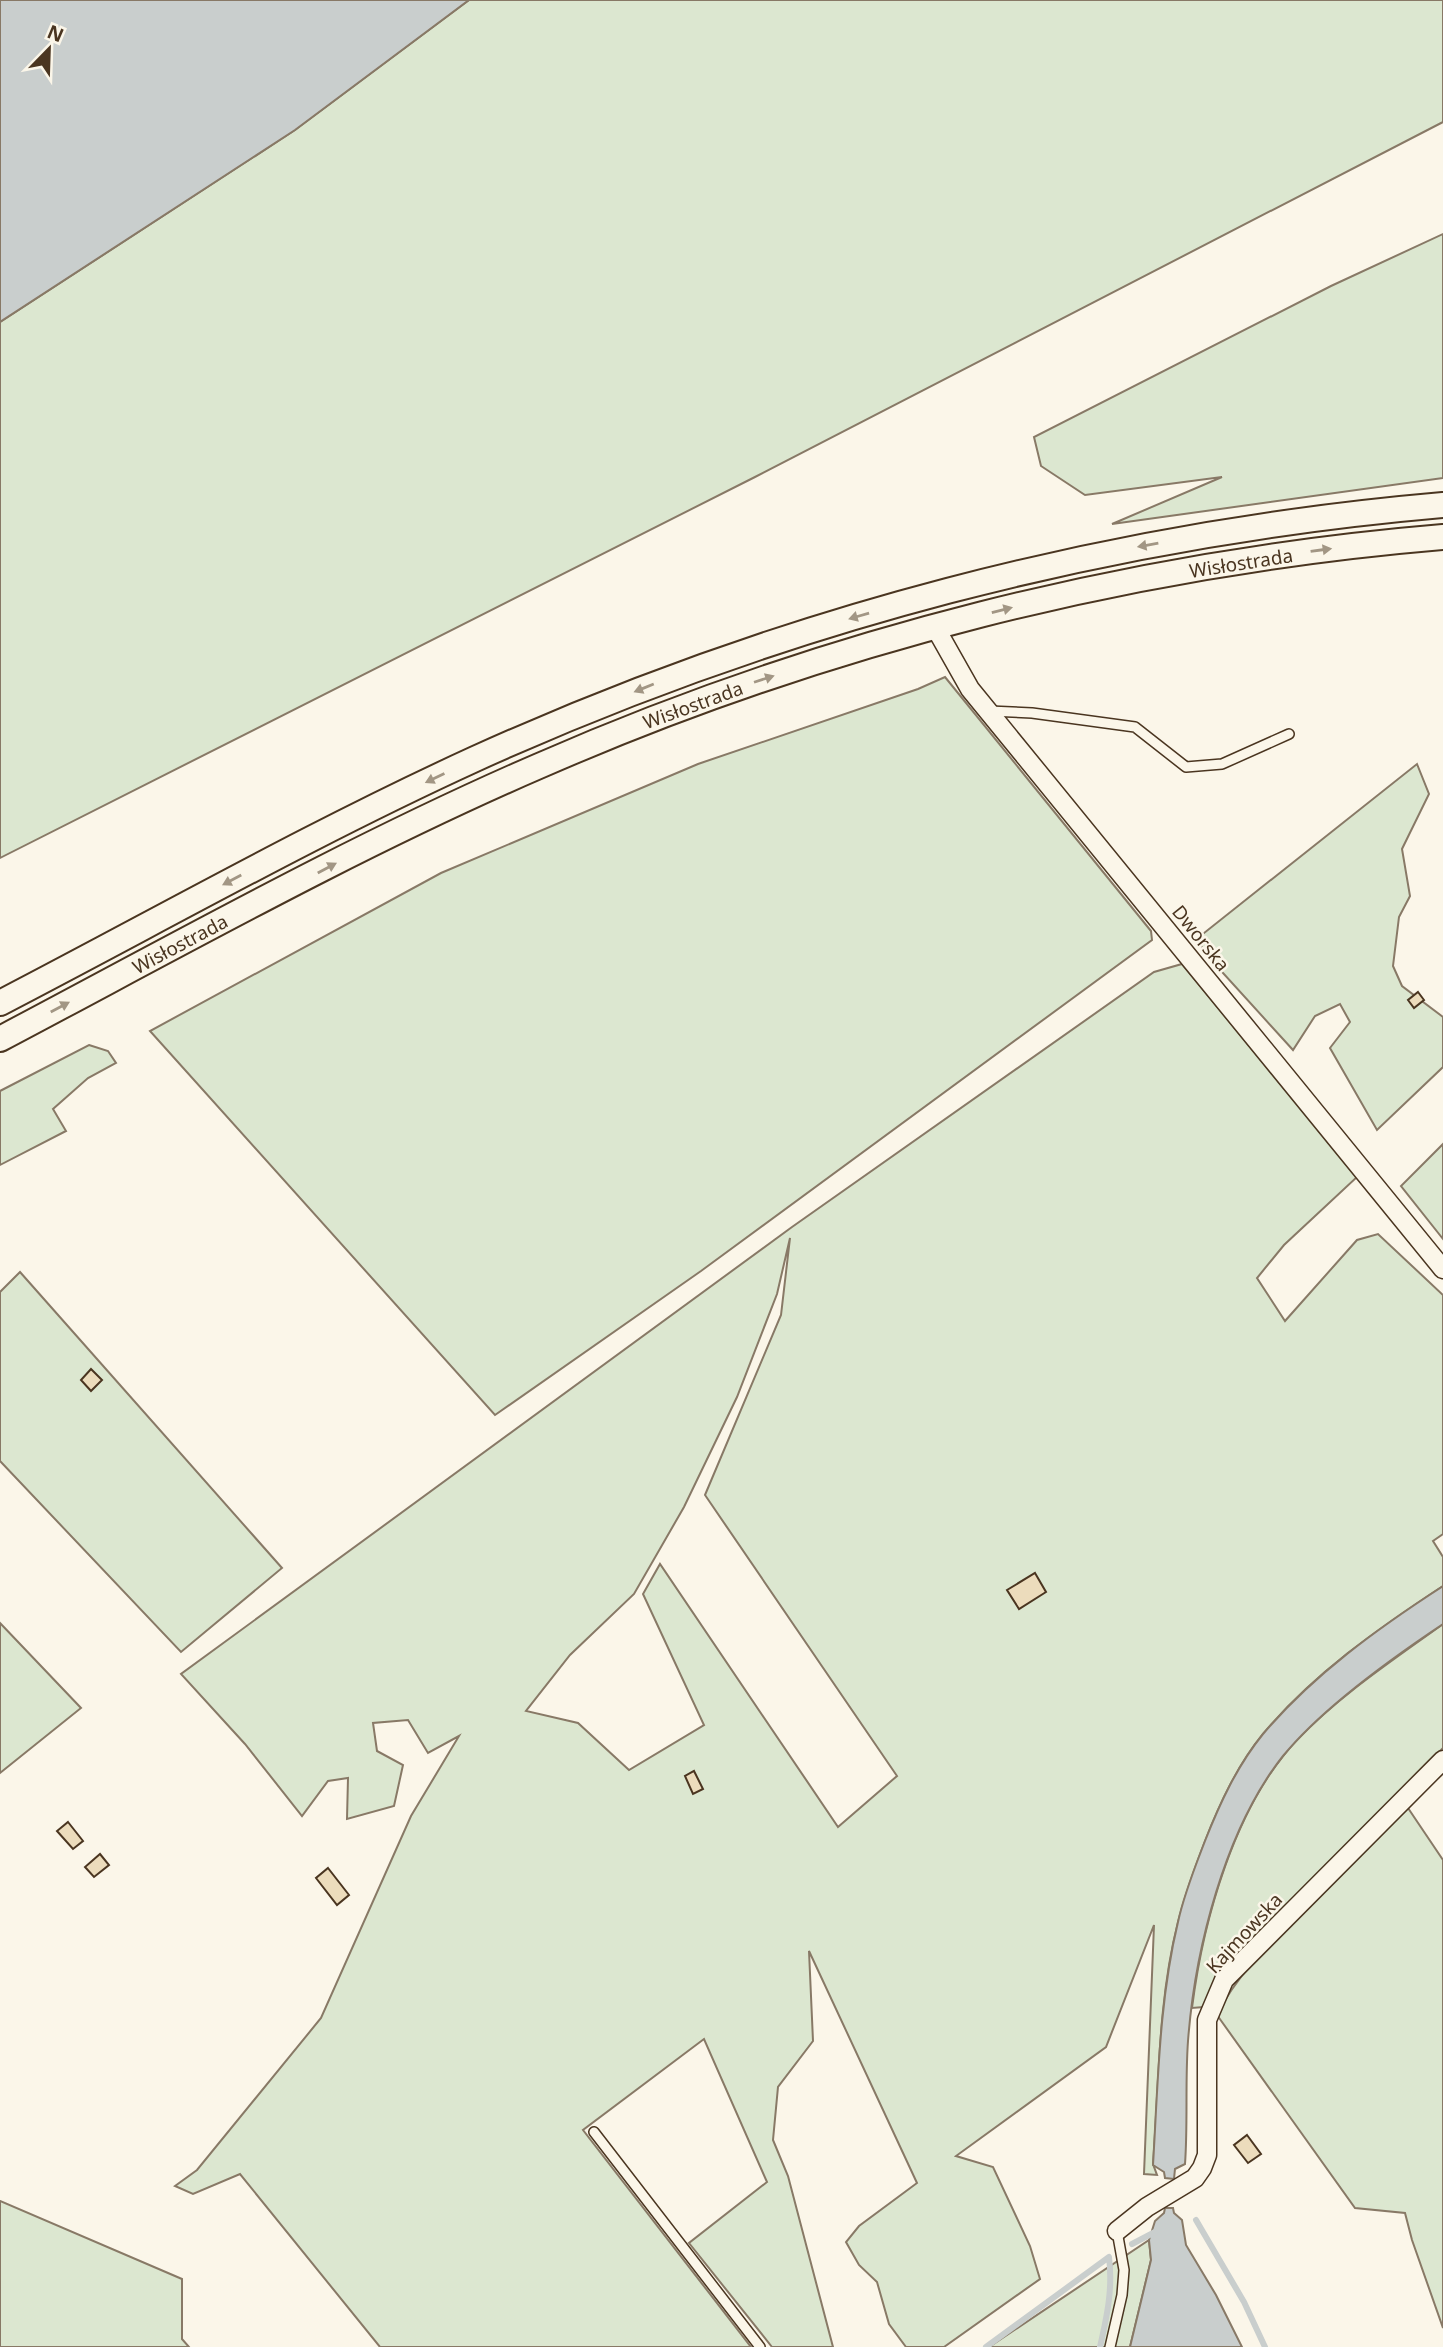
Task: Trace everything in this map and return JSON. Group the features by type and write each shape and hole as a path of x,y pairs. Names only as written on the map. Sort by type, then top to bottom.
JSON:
{"main road":[{"name":"Wisłostrada","path":"0,1003 253,869 476,759 661,682 811,630 967,584 1087,556 1215,533 1443,505"},
{"name":"Wisłostrada","path":"0,1039 338,862 540,765 736,688 935,627 1054,597 1181,572 1353,546 1443,537"},
{"path":"925,597 935,627"}],"street":[{"name":"Dworska","path":"935,627 970,689 1443,1269"},
{"name":"Kajmowska","path":"1117,2231 1147,2207 1195,2178 1202,2168 1207,2155 1207,2021 1224,1980 1443,1760"}],"lane":[{"path":"987,710 1032,713 1135,727 1186,767 1222,764 1289,734"},
{"path":"594,2132 760,2347"},
{"path":"1110,2347 1122,2295 1124,2270 1117,2231"}],"green space":[{"path":"469,0 1443,0 1443,122 755,477 0,858 0,322 295,130"},
{"path":"1443,234 1443,478 1112,524 1222,477 1085,495 1041,466 1034,437 1331,286"},
{"path":"945,677 1151,931 1152,940 701,1271 495,1415 150,1031 441,873 698,764 918,689"},
{"path":"1417,764 1429,794 1402,849 1410,896 1399,917 1393,966 1402,986 1443,1017 1443,1067 1377,1130 1330,1048 1350,1022 1340,1004 1315,1016 1293,1050 1203,951 1199,937"},
{"path":"1182,964 1357,1177 1284,1245 1257,1278 1285,1321 1357,1240 1378,1234 1443,1295 1443,1534 1433,1541 1443,1557 1443,1586 1347,1654 1282,1712 1254,1746 1223,1799 1190,1881 1171,1952 1158,2073 1153,2164 1157,2175 1144,2174 1154,1925 1106,2047 956,2156 993,2167 1030,2246 1040,2279 944,2347 906,2347 889,2324 877,2282 859,2265 846,2242 859,2226 917,2183 809,1951 813,2041 778,2087 773,2140 788,2176 833,2347 772,2347 689,2243 767,2182 704,2039 583,2130 751,2347 380,2347 240,2174 193,2194 175,2186 197,2170 321,2018 411,1816 459,1736 428,1753 408,1720 373,1723 377,1751 403,1765 394,1806 347,1819 348,1778 328,1781 302,1816 245,1744 181,1674 792,1227 1154,972","holes":["790,1238 781,1315 705,1495 897,1776 838,1827 660,1564 643,1594 704,1725 629,1770 578,1723 526,1711 570,1655 634,1594 684,1507 737,1397 777,1294"]},
{"path":"89,1045 108,1051 116,1063 88,1078 53,1109 66,1131 0,1165 0,1091"},
{"path":"1443,1144 1443,1239 1401,1186"},
{"path":"20,1272 282,1568 181,1652 0,1461 0,1292"},
{"path":"0,1623 81,1708 0,1773"},
{"path":"1443,1624 1443,1748 1242,1950 1221,1976 1204,2007 1192,2008 1204,1938 1225,1865 1239,1830 1275,1767 1297,1740 1331,1708"},
{"path":"1408,1808 1443,1860 1443,2328 1405,2213 1355,2208 1217,2015 1235,1985 1257,1958"},
{"path":"0,2201 182,2279 182,2339 189,2347 0,2347"},
{"path":"1149,2240 1151,2260 1130,2347 989,2347"}],"shaded area":[{"path":"0,0 469,0 295,130 0,322"},
{"path":"1443,1586 1443,1624 1380,1668 1317,1720 1283,1756 1245,1818 1216,1891 1198,1968 1188,2041 1185,2164 1175,2169 1174,2179 1165,2178 1164,2172 1153,2165 1160,2042 1167,1982 1183,1901 1223,1799 1254,1746 1282,1712 1347,1654"},
{"path":"1165,2208 1173,2208 1174,2213 1182,2220 1186,2245 1216,2295 1242,2347 1130,2347 1151,2260 1149,2240 1155,2221 1164,2213"}],"building":[{"path":"1418,992 1424,1000 1414,1008 1408,1000"},
{"path":"91,1369 102,1380 91,1391 81,1380"},
{"path":"1035,1573 1046,1592 1019,1609 1007,1590"},
{"path":"694,1771 703,1789 693,1794 685,1776"},
{"path":"68,1822 83,1841 73,1849 57,1831"},
{"path":"100,1854 109,1865 94,1877 85,1867"},
{"path":"328,1868 349,1895 337,1905 316,1878"},
{"path":"1247,2135 1261,2154 1248,2163 1234,2145"}],"waterway":[{"path":"1196,2220 1244,2302 1265,2347"},
{"path":"1132,2244 1155,2232"},
{"path":"986,2347 1109,2257 1110,2291 1100,2347"}]}
